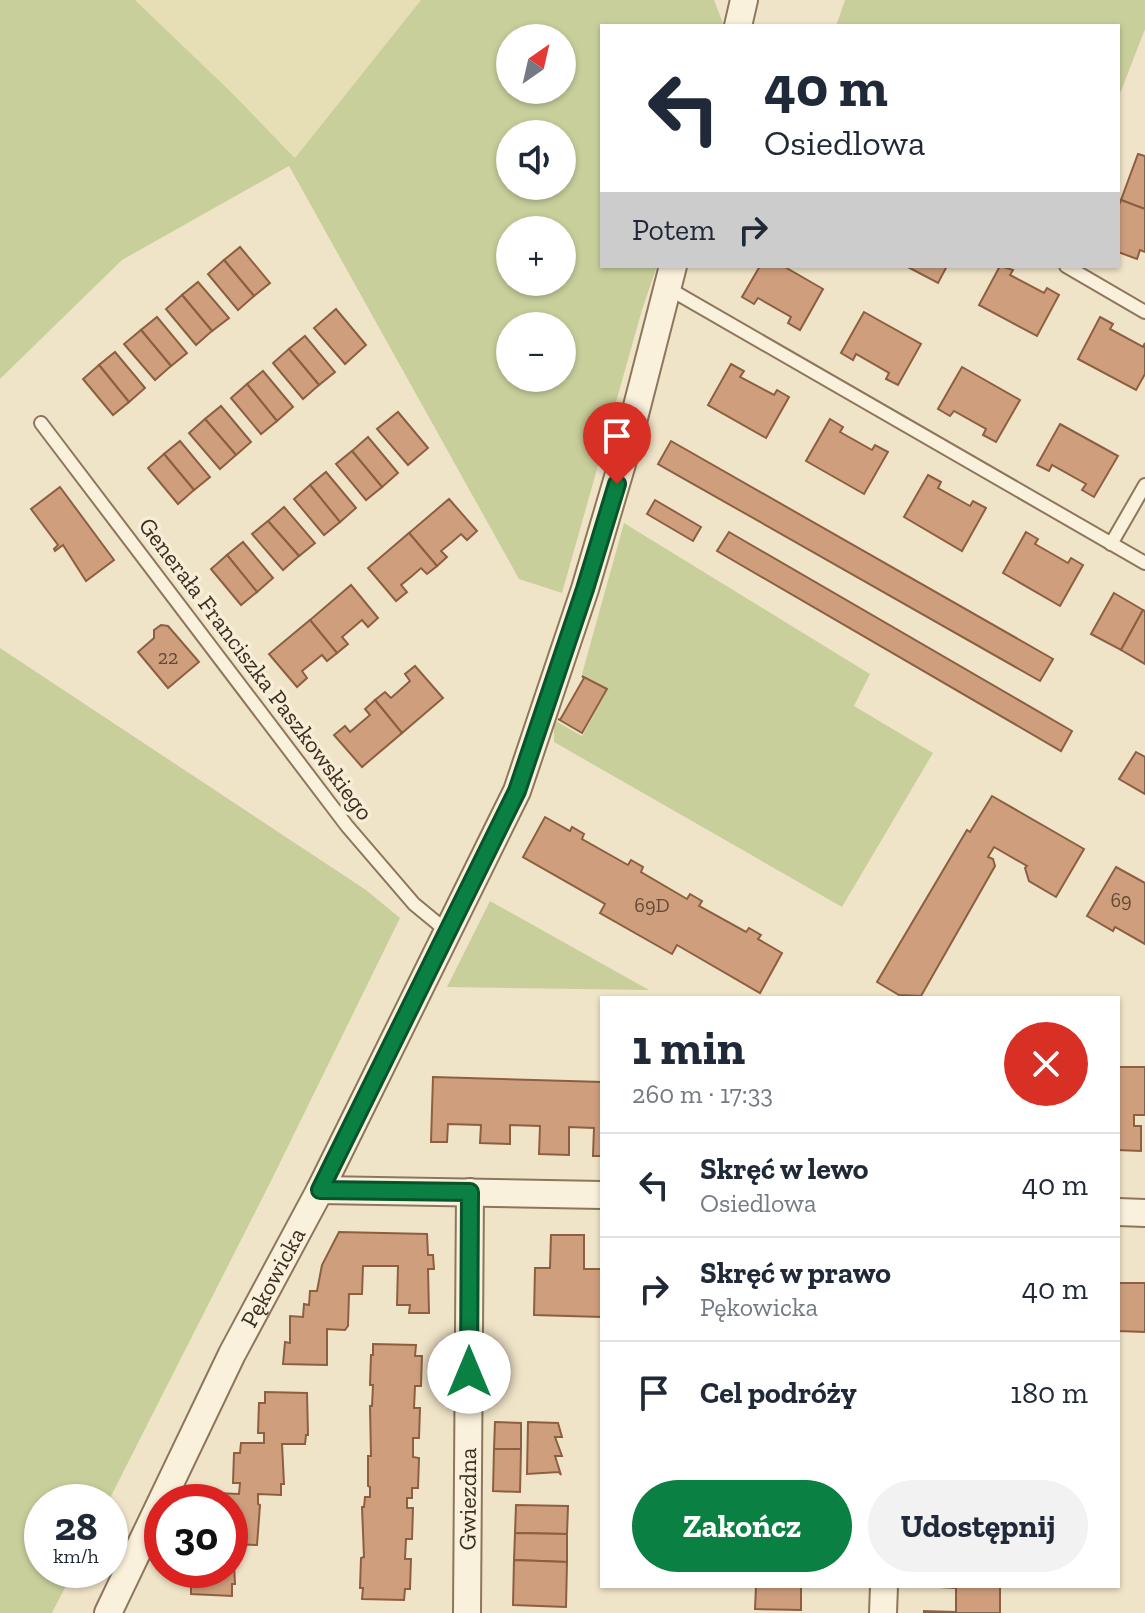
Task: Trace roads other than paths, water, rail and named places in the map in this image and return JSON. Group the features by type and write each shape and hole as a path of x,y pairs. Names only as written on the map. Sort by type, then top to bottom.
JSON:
{"street":[{"name":"Pękowicka","path":"108,1613 232,1354 320,1190 521,779 616,487 670,277"},
{"path":"320,1190 600,1195"},
{"name":"Gwiezdna","path":"467,1613 470,1192"},
{"path":"1120,1212 1145,1213"},
{"path":"883,1613 884,1588"}],"lane":[{"path":"1069,268 1145,312"},
{"path":"670,277 1145,563"},
{"name":"Generała Franciszka Paszkowskiego","path":"41,423 347,826 414,904 448,932"},
{"path":"1111,544 1145,485"}]}
